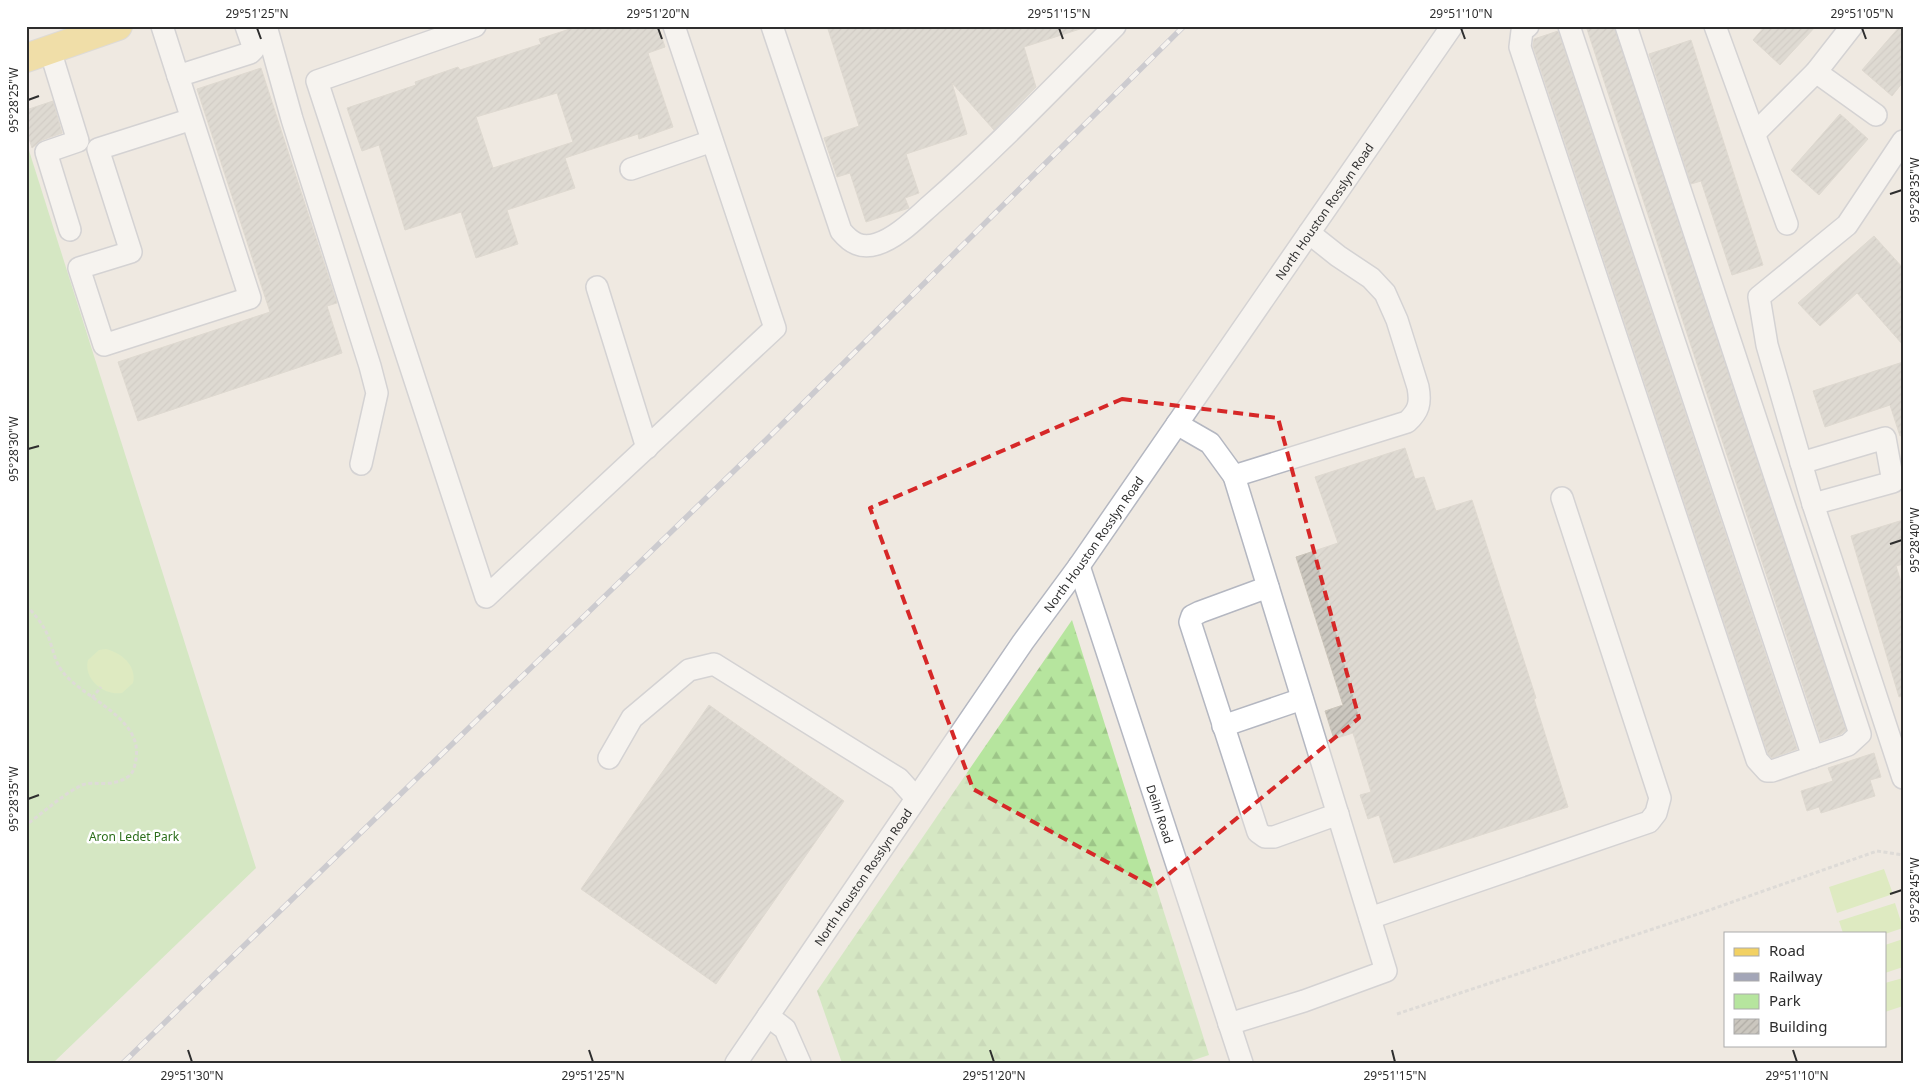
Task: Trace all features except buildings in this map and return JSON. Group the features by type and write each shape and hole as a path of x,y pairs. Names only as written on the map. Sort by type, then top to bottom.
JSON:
{"main road":[{"path":"38,54 118,26"}],"street":[{"path":"162,26 250,298 104,345 79,268 131,252 98,149 192,119"},
{"path":"178,76 250,53 254,49 246,26"},
{"path":"266,26 292,119 377,393 361,464"},
{"path":"476,26 317,81 486,597 776,328 674,26"},
{"path":"772,26 841,231 849,241 864,247 879,244 905,227 942,195 1115,26"},
{"name":"North Houston Rosslyn Road","path":"736,1063 1023,642 1079,566 1452,26"},
{"path":"1528,26 1522,31 1520,47 1757,760 1767,771 1772,771 1848,745 1860,734 1626,26"},
{"path":"1569,26 1813,757"},
{"path":"1715,26 1787,224"},
{"path":"1755,133 1816,72 1852,26"},
{"path":"38,54 78,141 46,152 70,230"},
{"path":"1816,72 1876,115"},
{"path":"631,169 712,141"},
{"path":"1903,141 1847,225 1759,297 1767,345 1801,463 1903,778"},
{"path":"1234,476 1407,422 1418,411 1420,398 1418,387 1397,320 1385,293 1372,278 1338,256 1309,233"},
{"path":"597,287 647,448"},
{"path":"1177,424 1210,443 1234,476 1386,971 1229,1024"},
{"path":"1801,463 1885,438 1893,482 1814,504"},
{"path":"1370,918 1649,822 1656,813 1660,798 1562,498"},
{"name":"Deihl Road","path":"1079,566 1229,1024 1236,1061"},
{"path":"1268,587 1192,616 1190,622 1258,832 1266,837 1274,837 1338,814"},
{"path":"609,758 632,718 690,670 714,664 899,779 916,798"},
{"path":"1223,726 1302,699"},
{"path":"768,1016 785,1028 800,1063"}],"path":[{"path":"26,605 42,624 53,656 62,671 92,698 127,724 137,754 135,766 130,775 116,782 101,785 84,784 26,825"},
{"path":"92,698 101,687"},
{"path":"1397,1014 1701,913 1877,851 1903,855"}],"highlighted area":[{"path":"1122,399 1278,418 1359,718 1153,887 973,789 870,508"}],"green space":[{"name":"Aron Ledet Park","path":"26,141 256,868 53,1063 26,1063"},
{"path":"1072,620 1209,1055 1185,1063 842,1063 817,991"},
{"path":"106,649 123,657 133,671 133,683 122,693 108,692 102,689 96,685 89,674 88,660 99,650"},
{"path":"1884,869 1893,894 1837,913 1829,887"},
{"path":"1895,903 1903,928 1886,934 1886,932 1843,932 1839,921"},
{"path":"1903,939 1903,967 1886,973 1886,945"},
{"path":"1903,978 1903,1006 1886,1012 1886,983"}],"railway":[{"path":"123,1063 766,440 1184,26"}]}
